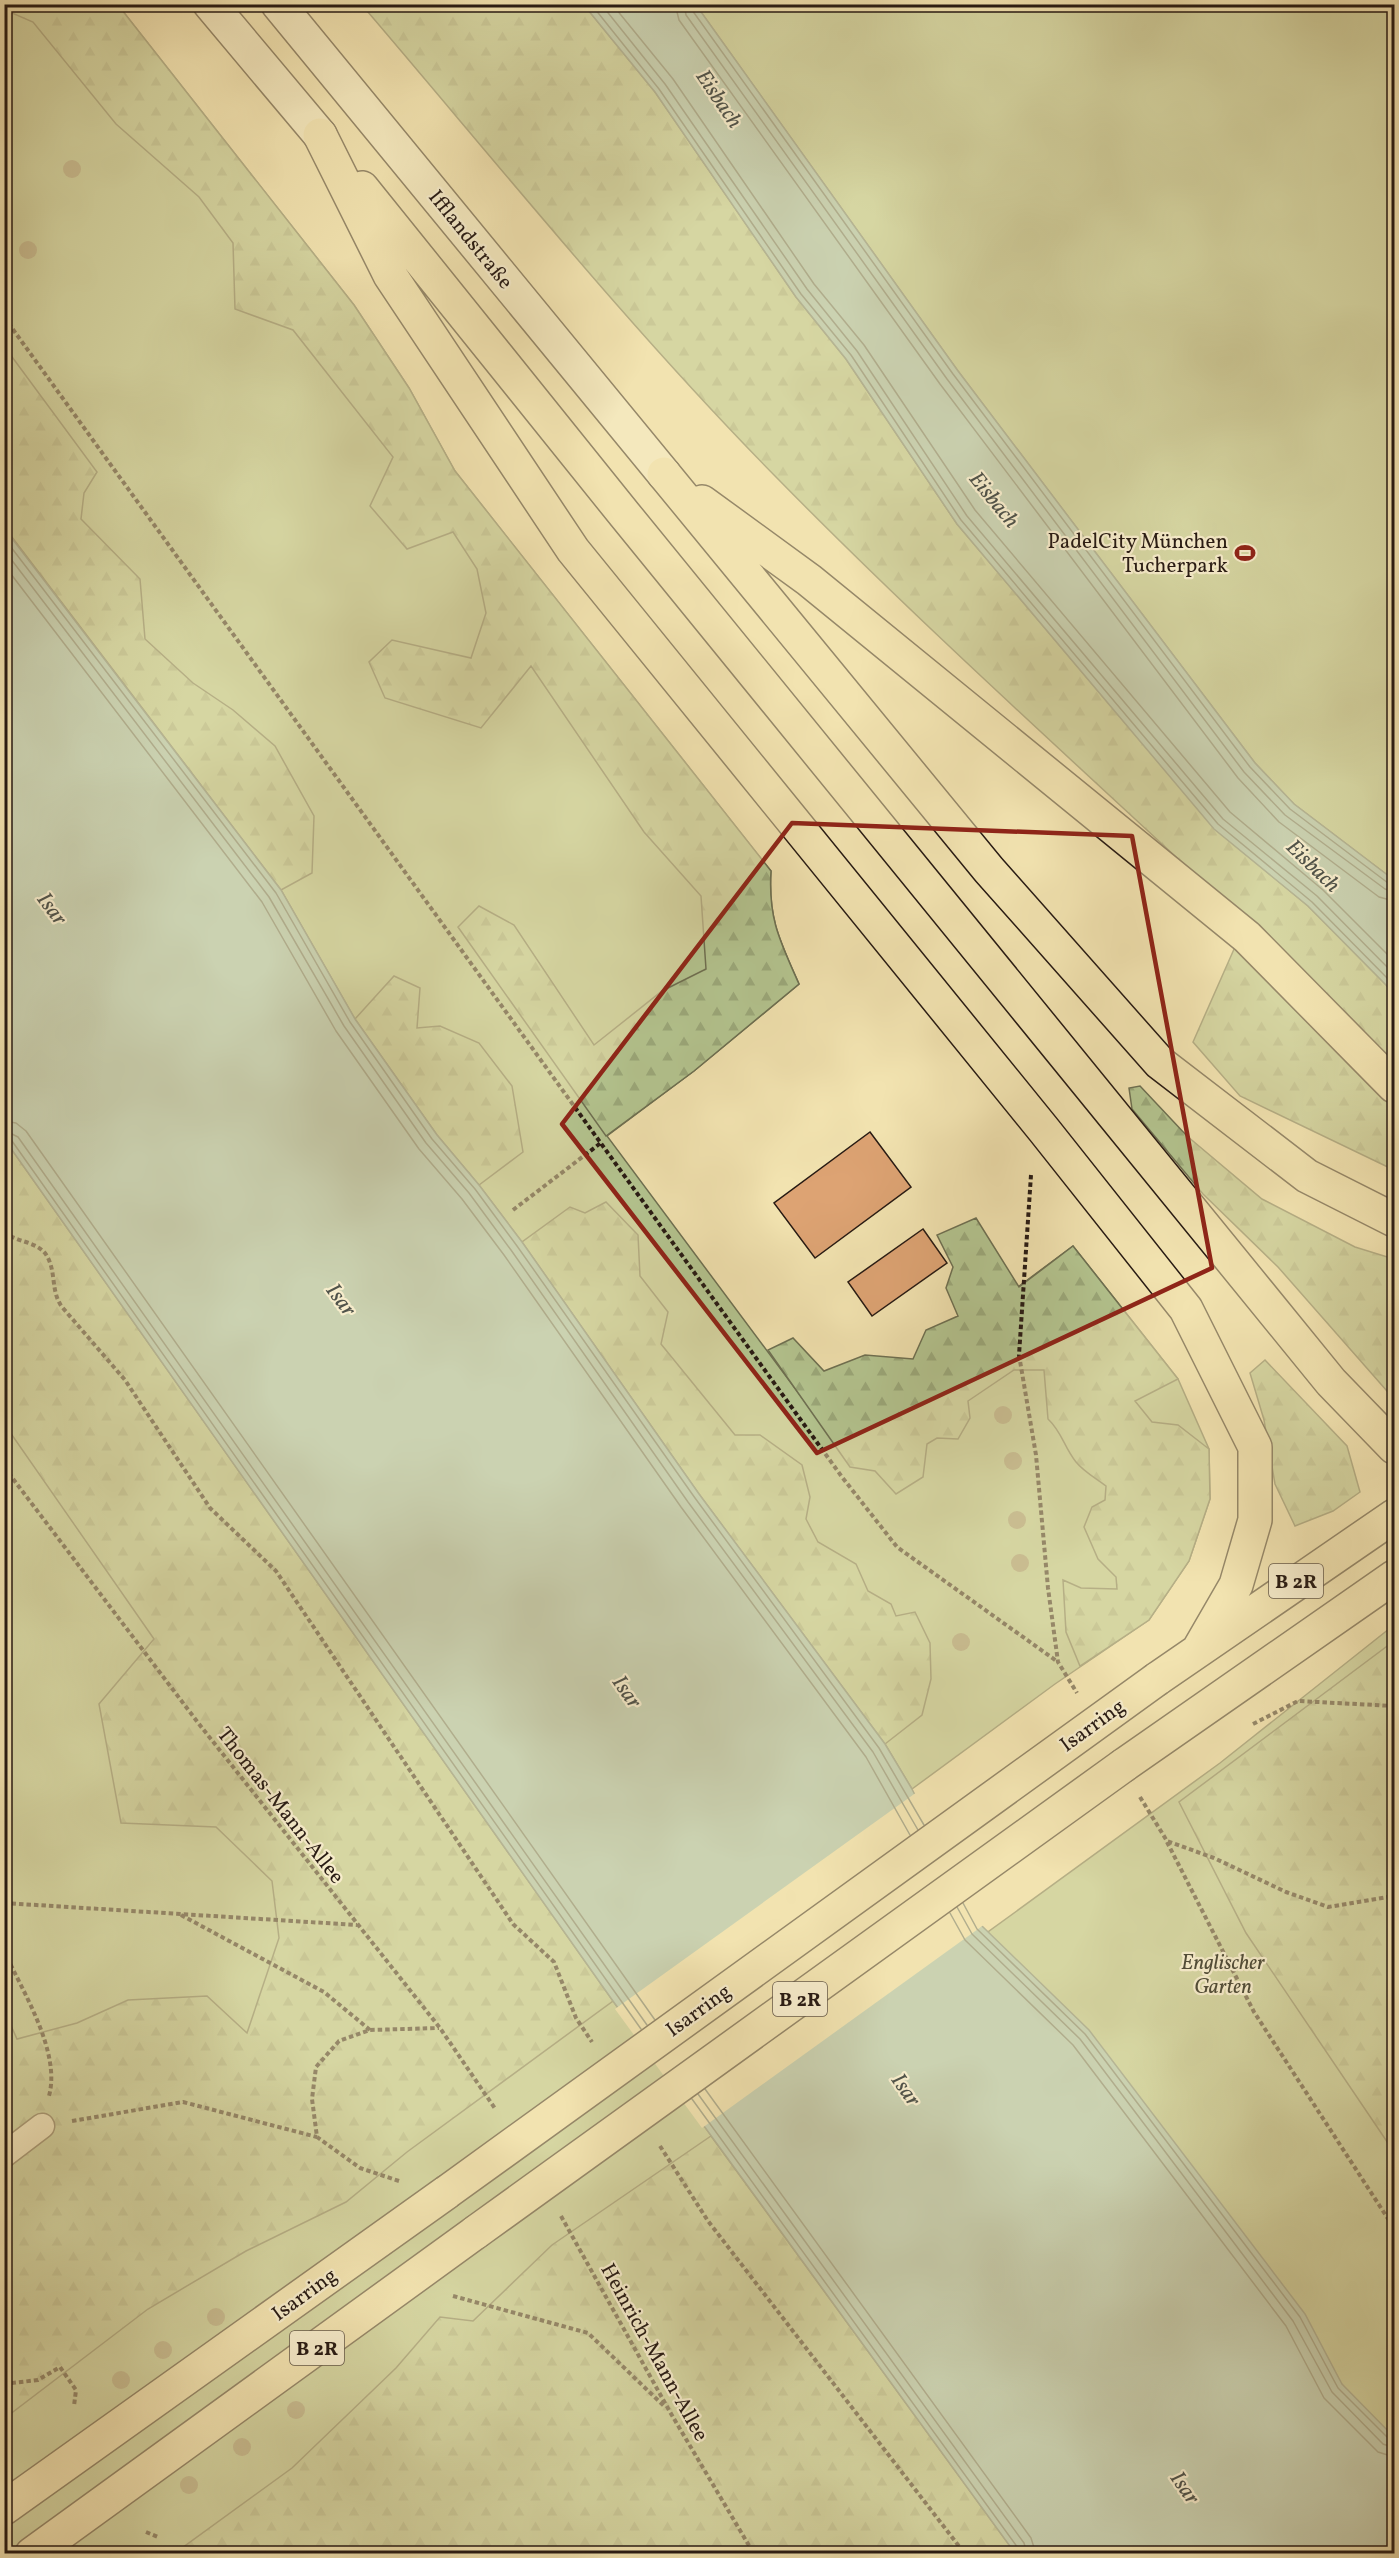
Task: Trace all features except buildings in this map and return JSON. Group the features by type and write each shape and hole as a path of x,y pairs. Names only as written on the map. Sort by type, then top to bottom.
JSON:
{"highway":[{"path":"320,135 632,525 1331,1382 1395,1447"},
{"path":"320,135 390,274 573,550 1044,1130 1186,1309 1255,1447 1255,1520 1236,1585 1199,1649"},
{"path":"664,474 809,580 1247,937 1395,1086"},
{"path":"664,474 989,870 1160,1063 1306,1176 1395,1220"},
{"name":"Isarring","path":"4,2508 447,2192 1157,1678 1395,1516"},
{"name":"B 2R","path":"32,2553 1187,1720 1395,1577"}],"main road":[{"path":"210,4 320,135"},
{"name":"Ifflandstraße","path":"278,4 664,474"}],"lane":[{"path":"4,2155 42,2126"}],"path":[{"path":"4,317 842,1477 897,1547 1058,1662"},
{"path":"513,1210 602,1142"},
{"path":"1019,1355 1032,1170"},
{"path":"4,1232 10,1237 39,1248 48,1257 55,1297 62,1307 125,1380 210,1508 276,1571 513,1924 554,1962 576,2018 595,2047"},
{"name":"Thomas-Mann-Allee","path":"4,1467 199,1724 440,2028 499,2115"},
{"path":"1247,1727 1298,1701 1395,1706"},
{"path":"1167,1841 1254,2012 1395,2228"},
{"path":"4,1903 357,1925"},
{"path":"177,1913 324,1992 370,2030"},
{"path":"4,1951 51,2055 52,2085 42,2126 183,2102 317,2137 360,2168 402,2181"},
{"path":"317,2137 312,2099 316,2067 339,2041 370,2030 440,2028"},
{"path":"658,2143 708,2221 965,2553"},
{"name":"Heinrich-Mann-Allee","path":"561,2215 670,2412 754,2553"},
{"path":"443,2293 588,2333 670,2412"},
{"path":"4,2384 38,2380 60,2367 76,2390 74,2406"},
{"path":"146,2532 158,2537"},
{"path":"143,2549 146,2553"}],"highlighted area":[{"path":"792,823 1132,836 1212,1268 817,1453 562,1124"}],"green space":[{"path":"4,5 118,5 354,305 409,388 455,471 771,871 771,903 774,917 781,942 799,984 694,1071 606,1136 458,927 479,906 514,925 594,1045 662,991 706,969 701,896 644,832 531,666 481,728 385,698 369,662 392,640 471,658 486,613 477,569 453,532 407,549 370,506 393,457 293,330 235,309 233,243 199,197 116,124 33,22 5,10"},
{"path":"5,5 118,5 354,305 409,388 455,471 771,871 771,903 774,917 781,942 799,984 694,1071 607,1136 826,1430 1073,1246 1178,1379 1209,1449 1210,1499 1189,1561 1149,1620 1055,1684 912,1789 885,1744 699,1494 522,1242 437,1135 355,1019 281,890 5,528"},
{"path":"362,5 584,5 655,92 796,297 846,359 957,524 1214,828 1308,906 1394,993 1394,1170 1240,1096 1193,1042 1246,922 950,647 776,477 668,363 616,304"},
{"name":"PadelCity München Tucherpark","path":"696,5 1394,5 1394,880 1294,804 1255,763 958,371"},
{"path":"4,346 97,472 84,493 81,519 140,579 145,639 193,683 233,710 275,746 314,816 312,873 281,890 5,528"},
{"path":"394,976 420,988 417,1028 440,1026 479,1043 512,1086 523,1152 479,1185 437,1135 355,1019"},
{"path":"1140,1086 1187,1136 1262,1199 1355,1247 1394,1259 1394,1399 1278,1267 1203,1194 1132,1109 1129,1088"},
{"path":"4,1140 613,2001 1015,2553 5,2553"},
{"path":"5,1140 613,2001 407,2152 346,2202 246,2251 148,2309 5,2418 4,2010 17,2039 77,2023 128,2000 207,1996 247,2033 279,1938 272,1881 216,1827 121,1823 99,1704 154,1639 5,1425"},
{"path":"606,1202 638,1235 640,1276 668,1312 661,1344 735,1435 760,1435 802,1465 810,1497 806,1519 818,1542 856,1564 868,1591 891,1604 896,1616 915,1612 930,1643 931,1679 922,1715 885,1744 699,1494 522,1242 570,1207 585,1213"},
{"path":"976,1218 1019,1287 1073,1246 1178,1379 1135,1401 1152,1422 1178,1425 1209,1449 1210,1499 1189,1561 1149,1620 1080,1666 1066,1632 1063,1580 1081,1588 1117,1589 1116,1577 1098,1559 1084,1527 1092,1507 1105,1500 1106,1486 1076,1462 1057,1429 1048,1419 1044,1370 1014,1370 968,1401 970,1418 958,1439 937,1438 927,1444 923,1477 896,1494 875,1471 850,1467 768,1350 793,1338 824,1371 865,1355 913,1359 926,1330 958,1316 946,1288 953,1267 937,1235"},
{"path":"1265,1360 1347,1446 1360,1492 1333,1511 1295,1526 1275,1484 1264,1420 1250,1373"},
{"name":"Englischer Garten","path":"1394,1625 1394,2498 981,1937 1220,1763"},
{"path":"1394,1641 1394,2152 1246,1933 1179,1802"},
{"path":"711,2136 1015,2553 175,2553 292,2468 396,2368 440,2317 473,2321 552,2245"}],"water":[{"name":"Eisbach","path":"584,5 696,5 958,371 1255,763 1294,804 1394,880 1394,993 1308,906 1214,829 957,524 846,359 796,297 655,92"},
{"name":"Isar","path":"4,528 281,890 355,1019 437,1135 522,1242 699,1494 885,1744 912,1789 981,1925 1089,2030 1305,2314 1342,2384 1394,2437 1394,2553 1015,2553 613,2001 5,1140"}],"pier":[{"path":"917,1792 985,1924 702,2128 615,2009"}],"place":[{"name":"PadelCity München Tucherpark","path":"1245,553"}]}
